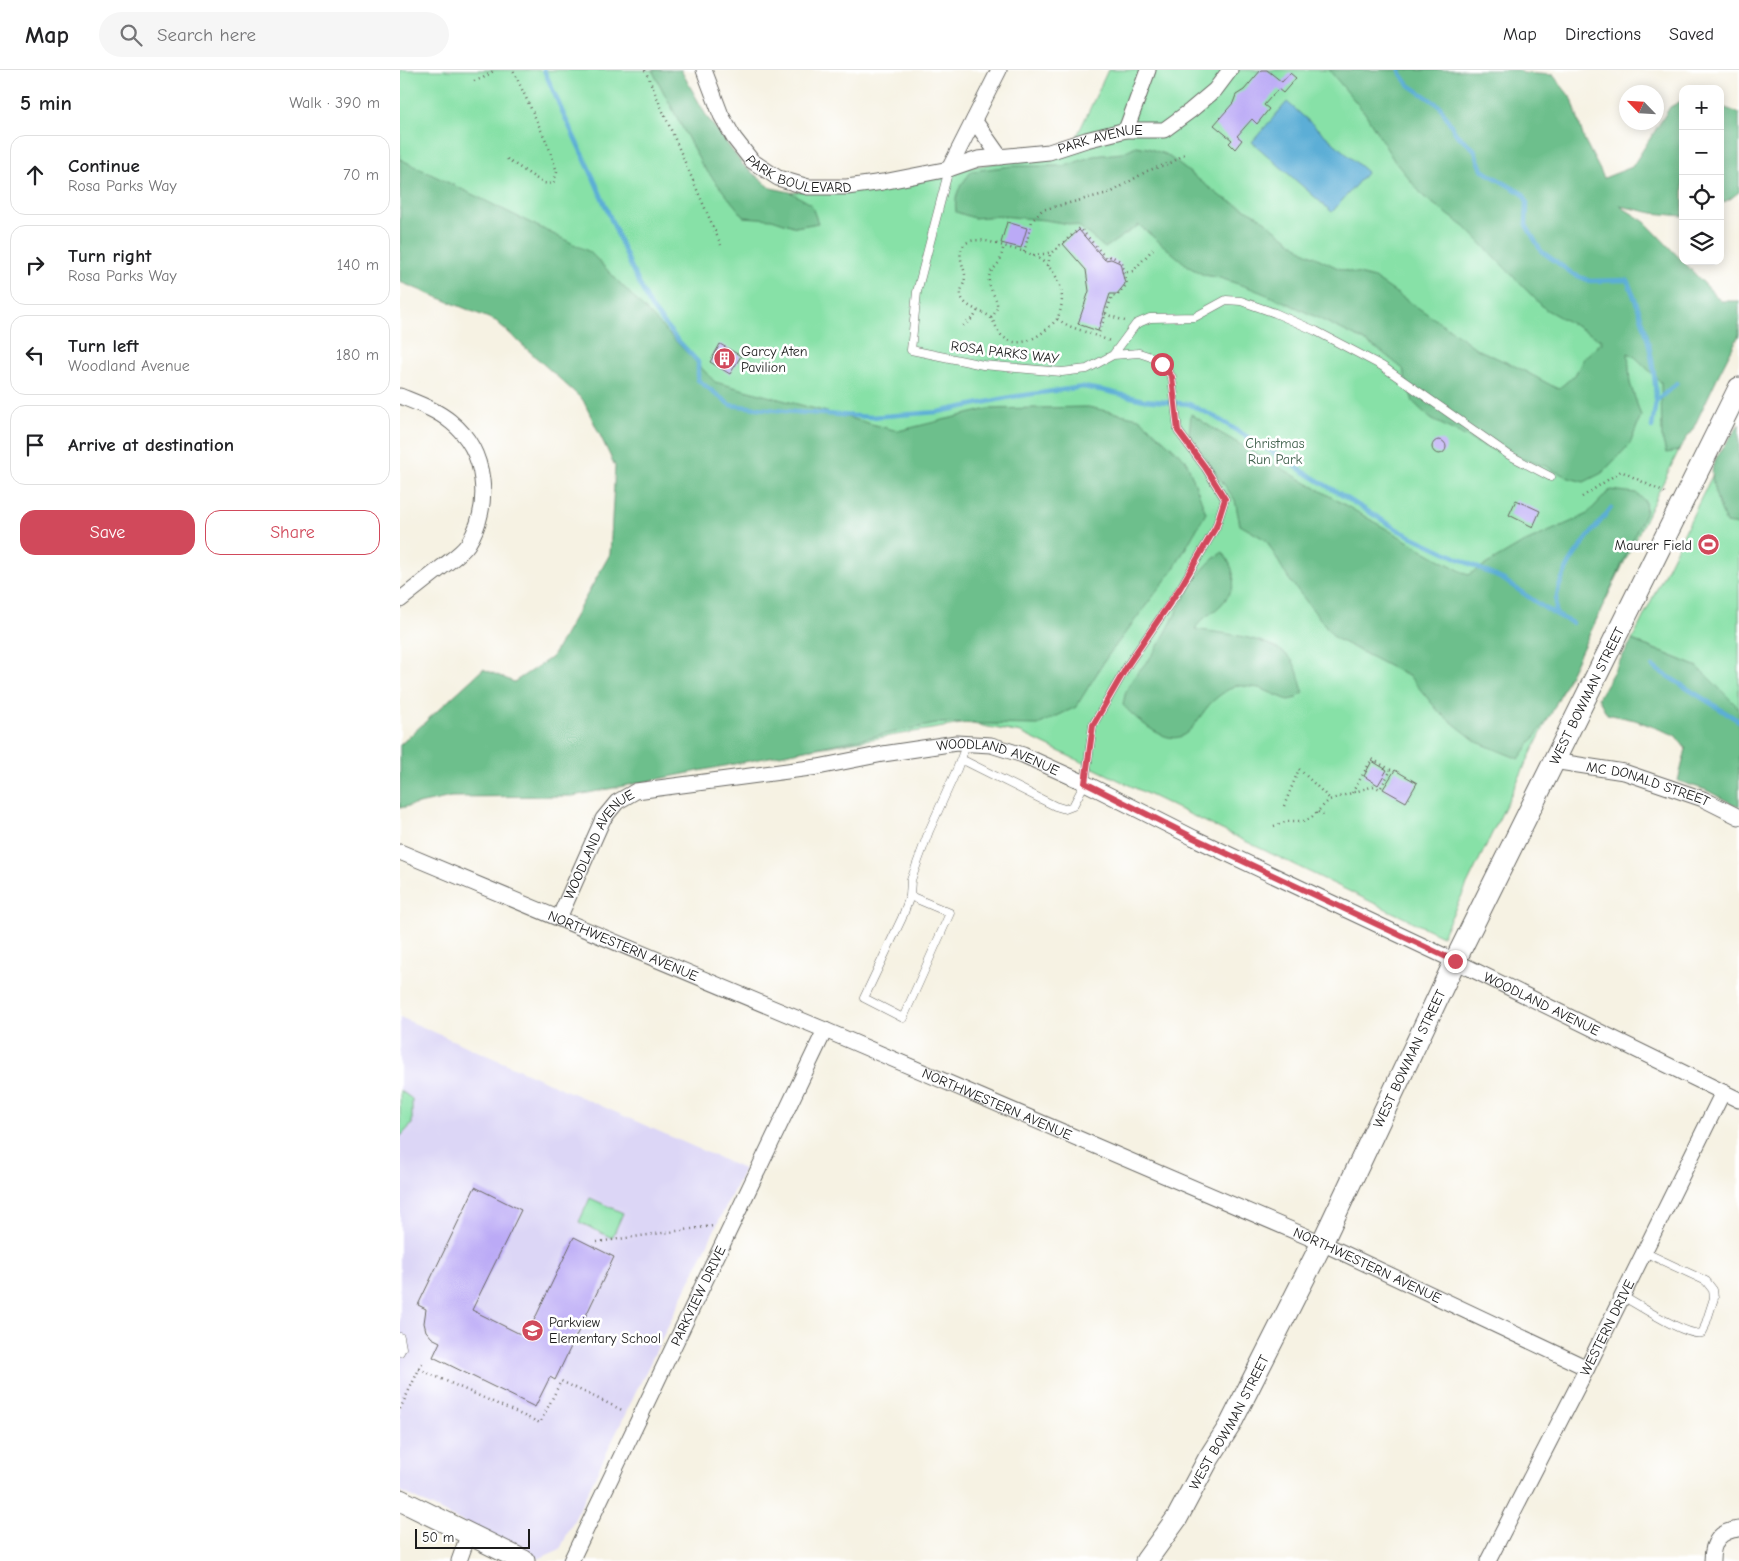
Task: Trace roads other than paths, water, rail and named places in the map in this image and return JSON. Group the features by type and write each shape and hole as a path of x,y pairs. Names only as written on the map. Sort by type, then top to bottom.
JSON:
{"street":[{"name":"PARK BOULEVARD","path":"704,70 721,116 734,138 752,161 778,178 808,187 846,186 882,182 949,169"},
{"path":"949,169 999,70"},
{"path":"1126,130 1148,70"},
{"name":"PARK AVENUE","path":"949,169 978,159 1049,152 1126,130 1164,130 1215,90 1230,70"},
{"path":"974,120 1000,157"},
{"name":"WEST BOWMAN STREET","path":"1146,1561 1177,1518 1209,1458 1230,1425 1322,1243 1455,961 1553,761 1739,388"},
{"path":"400,396 422,405 451,422 472,447 480,465 484,484 476,528 467,545 455,557 400,600"},
{"name":"WOODLAND AVENUE","path":"559,918 603,819 617,802 636,791 818,767 883,754 956,743 991,745 1023,755 1085,783 1194,838 1455,961 1739,1100"},
{"name":"MC DONALD STREET","path":"1553,761 1624,772 1703,799 1739,817"},
{"name":"NORTHWESTERN AVENUE","path":"400,852 825,1030 1322,1243 1587,1368"},
{"name":"PARKVIEW DRIVE","path":"571,1561 825,1030"},
{"name":"WESTERN DRIVE","path":"1488,1561 1587,1368 1723,1092"},
{"path":"400,1500 524,1561"},
{"path":"1712,1561 1714,1545 1718,1538 1730,1530 1739,1529"},
{"path":"459,1561 469,1533"}],"lane":[{"name":"ROSA PARKS WAY","path":"949,169 917,292 911,350 983,365 1062,372 1087,369 1113,355 1139,353 1151,357 1168,370 1172,377 1178,431 1205,467 1225,499 1216,527 1180,588 1129,663 1093,725 1085,783"},
{"path":"1113,355 1136,324 1150,318 1195,317 1226,300 1241,301 1276,313 1316,331 1382,366 1510,454 1551,477"},
{"path":"910,896 950,914 903,1018 864,998 902,918 910,896 911,880 929,831 961,759 966,743"},
{"path":"961,759 1055,806 1065,809 1073,806 1085,783"},
{"path":"1622,1296 1679,1328 1698,1334 1702,1333 1714,1298 1713,1290 1706,1281 1644,1252"},
{"path":"400,1337 402,1348 400,1352"}],"water":[{"path":"1287,102 1367,172 1332,212 1252,142"}],"waterway":[{"path":"544,70 594,179 633,271 651,307 698,362 698,380 730,405 794,412 871,417 938,412 1011,397 1083,387 1144,400 1189,404 1215,417 1400,531 1504,580 1546,609 1572,623"},
{"path":"1400,70 1409,85 1440,106 1456,134 1474,149 1482,170 1523,194 1527,202 1526,225 1541,251 1573,274 1590,281 1627,280 1639,309 1648,339 1656,401"},
{"path":"1652,427 1656,401 1677,383"},
{"path":"1556,614 1556,599 1560,585 1573,557 1611,508"},
{"path":"1653,667 1739,721"}],"place":[{"name":"Garcy Aten Pavilion","path":"725,359"},
{"name":"Maurer Field","path":"1708,545"},
{"name":"Parkview Elementary School","path":"533,1330"}],"park label":[{"name":"Christmas Run Park","path":"1275,452"}]}
